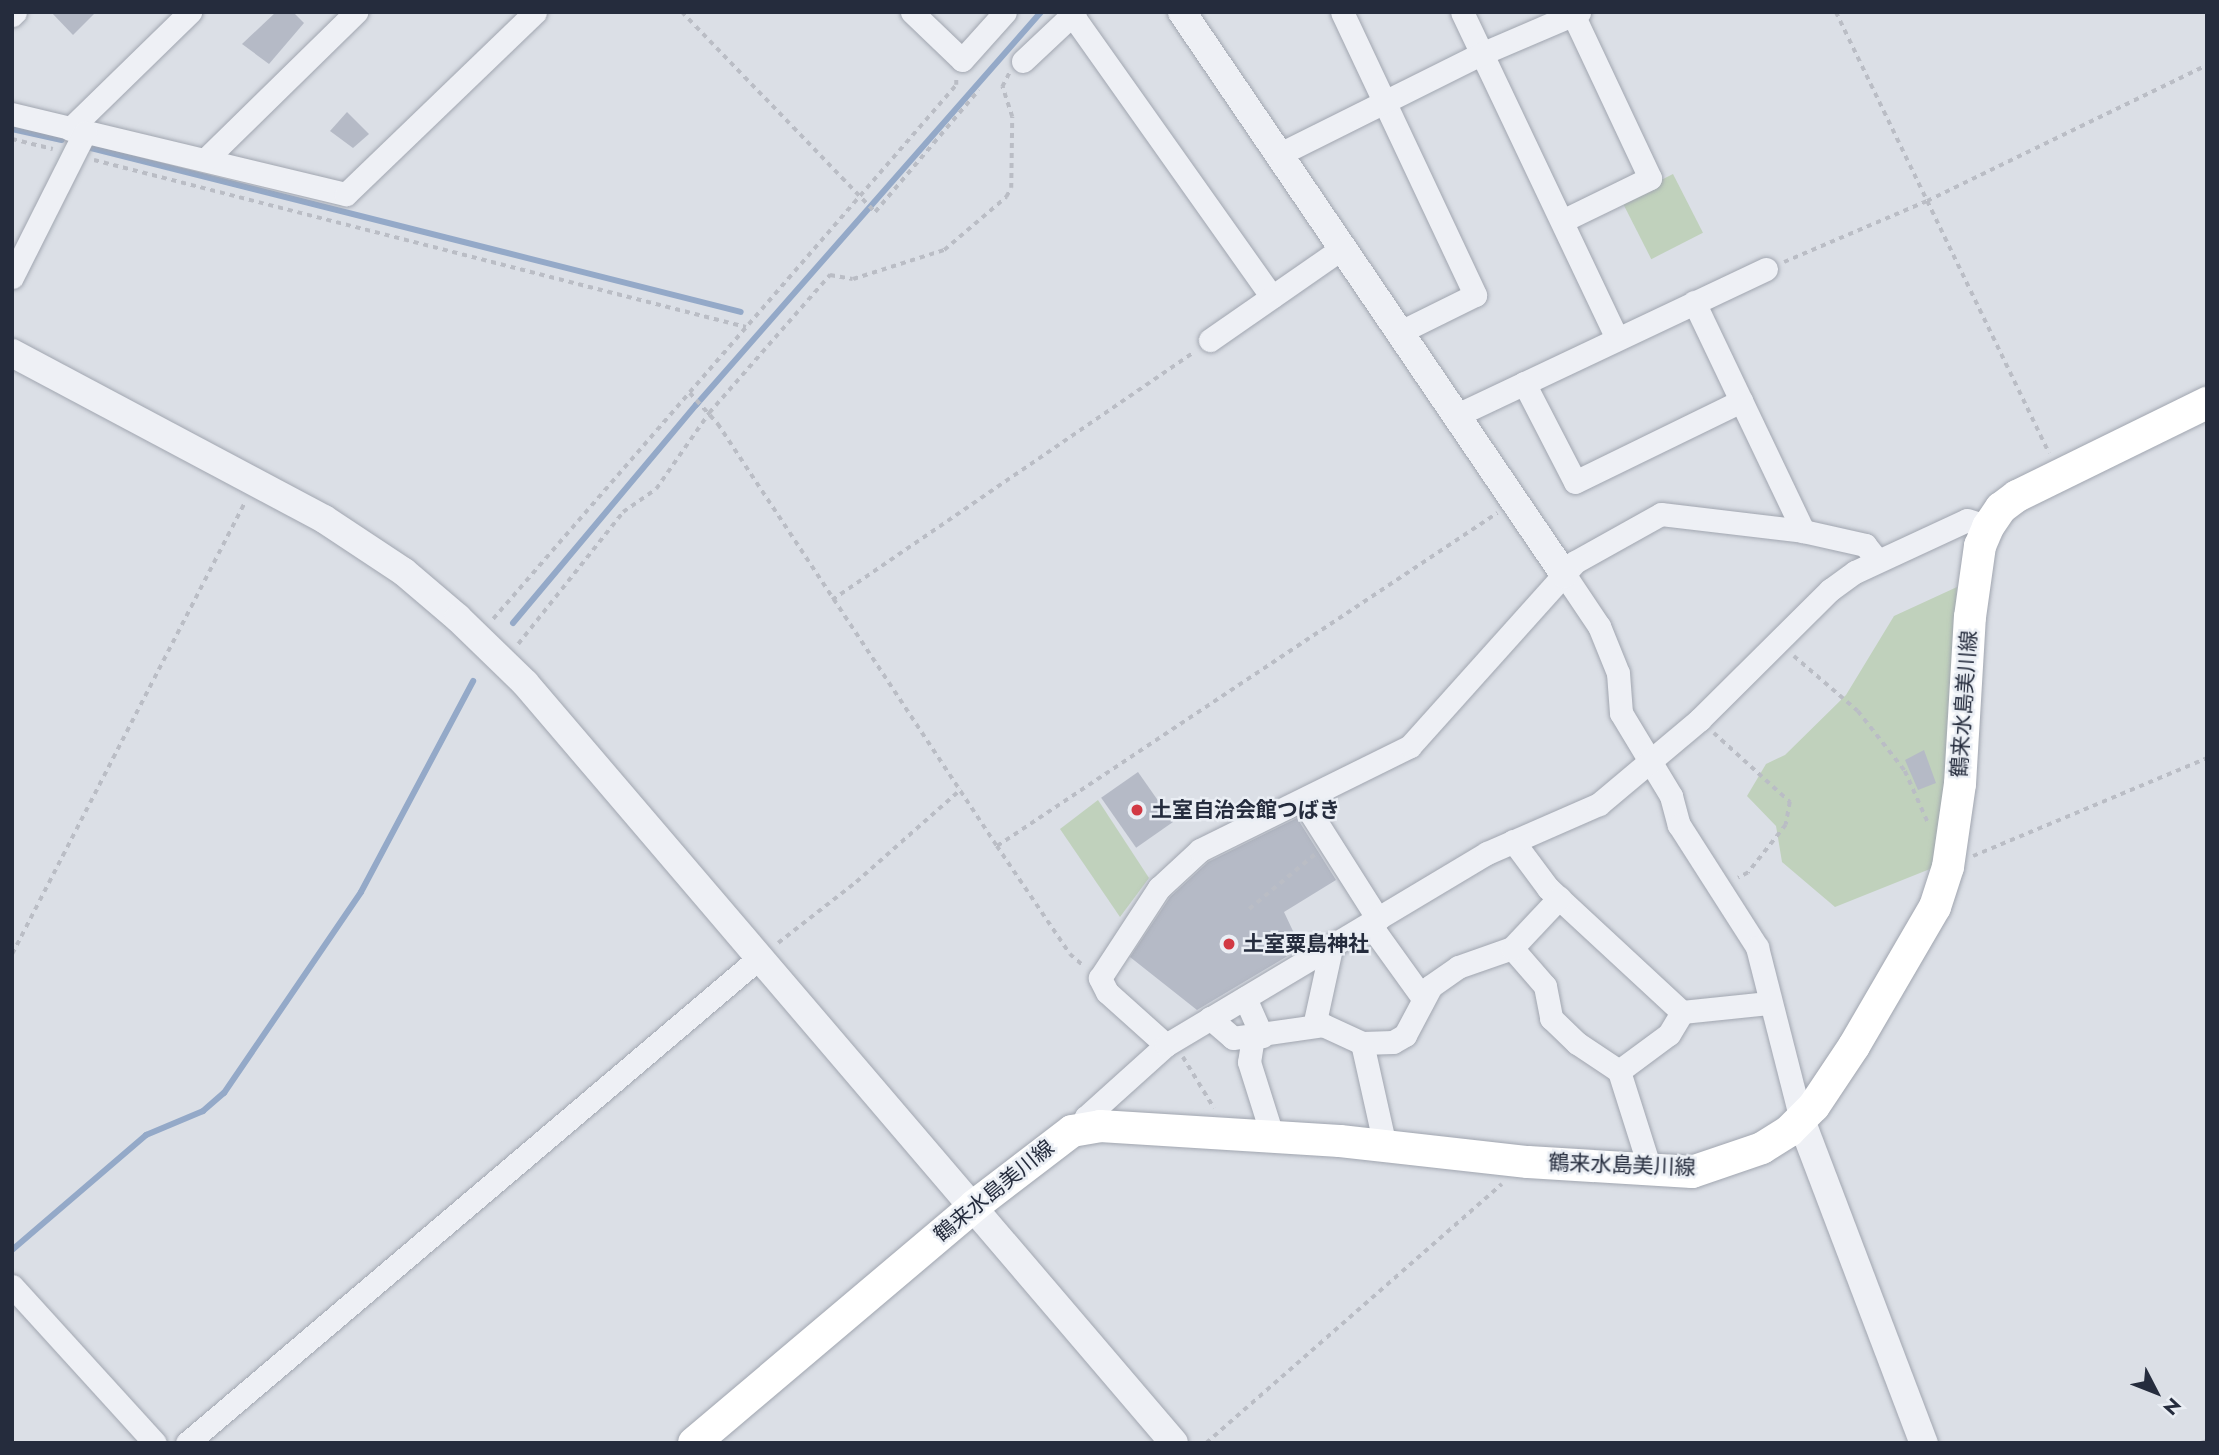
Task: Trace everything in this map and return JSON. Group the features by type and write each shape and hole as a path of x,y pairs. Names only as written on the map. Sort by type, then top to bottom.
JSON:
{"main road":[{"name":"鶴来水島美川線","path":"694,1443 974,1206 1059,1137 1081,1128 1100,1126 1385,1146 1528,1162 1692,1172 1762,1149 1801,1120 1904,967 1935,907 1948,867 1960,784 1970,617 1980,546 1988,527 2001,508 2059,474 2207,403"}],"street":[{"path":"12,277 74,155 78,131 190,12"},
{"path":"207,158 356,12"},
{"path":"12,114 207,158 346,194 535,12"},
{"path":"912,12 962,60 1005,12"},
{"path":"1182,12 1513,502 1600,626 1618,673 1621,713 1648,762 1671,796 1679,825 1757,947 1769,1003 1801,1120 1924,1443"},
{"path":"1342,12 1475,295 1400,332"},
{"path":"1462,12 1617,338"},
{"path":"1280,154 1481,54 1575,13 1650,178 1562,221"},
{"path":"1023,61 1074,14 1272,297"},
{"path":"1210,340 1342,248"},
{"path":"1455,416 1766,269"},
{"path":"1694,302 1802,531"},
{"path":"12,353 324,519 404,572 478,637 503,662 760,957 1174,1443"},
{"path":"1524,383 1575,482 1741,401"},
{"path":"1170,1043 1107,992 1100,978 1159,888 1200,850 1410,746 1575,562 1661,514 1802,531 1865,545 1877,560"},
{"path":"1081,1128 1086,1117 1170,1043 1513,841 1599,804 1699,720 1776,647 1830,590 1877,560 1967,520 1988,527"},
{"path":"1210,1018 1233,1038 1257,1037 1314,1026 1340,1029 1362,1043 1393,1042 1405,1034 1422,1007 1422,997 1374,923 1303,801"},
{"path":"1513,841 1559,898 1682,1012 1769,1003"},
{"path":"1422,997 1458,967 1512,948 1559,898"},
{"path":"1314,1026 1331,948"},
{"path":"1512,948 1545,986 1551,1018 1577,1043 1619,1071 1650,1169"},
{"path":"187,1443 760,957"},
{"path":"1245,998 1257,1037 1249,1062 1273,1138"},
{"path":"1619,1071 1669,1034 1682,1012"},
{"path":"1362,1043 1385,1146"},
{"path":"12,1286 155,1443"}],"path":[{"path":"682,12 875,212 979,90"},
{"path":"1836,12 2059,474"},
{"path":"478,637 956,85 962,60"},
{"path":"503,662 622,512 656,489 709,413 830,275 853,279 944,250 1006,197 1011,188 1012,117 1002,87 1023,61"},
{"path":"1766,269 1927,201 2207,65"},
{"path":"12,139 746,327"},
{"path":"832,600 1210,340"},
{"path":"690,393 705,407 1070,954 1100,978"},
{"path":"12,954 237,514 257,483"},
{"path":"997,846 1513,502"},
{"path":"1776,647 1799,659 1858,711 1905,771 1931,831"},
{"path":"1699,720 1790,802 1786,825 1748,873 1718,888"},
{"path":"1948,867 2207,758"},
{"path":"760,957 856,883 961,789"},
{"path":"1249,909 1329,843"},
{"path":"1170,1043 1231,1136"},
{"path":"1206,1443 1528,1162"},
{"path":"2201,1443 2207,1441"}],"green space":[{"path":"1673,174 1703,233 1651,259 1621,200"},
{"path":"1957,587 1945,795 1935,867 1835,907 1782,862 1776,826 1747,796 1766,764 1785,755 1846,695 1894,616"},
{"path":"1098,800 1149,878 1120,917 1060,829"}],"building":[{"path":"51,12 96,12 73,35"},
{"path":"276,12 293,12 304,23 269,64 242,44"},
{"path":"347,112 369,134 353,148 330,131"},
{"path":"1924,750 1936,783 1918,790 1905,760"},
{"name":"土室自治会館つばき","path":"1138,772 1173,822 1136,848 1101,798"},
{"path":"1297,818 1336,880 1284,912 1301,948 1197,1010 1130,957 1170,897 1208,862"}],"waterway":[{"path":"513,623 696,405 1041,12"},
{"path":"12,129 62,140"},
{"path":"91,148 741,312"},
{"path":"12,1250 146,1135 203,1111 224,1093 361,892 473,681"}],"place":[{"name":"土室自治会館つばき","path":"1137,810"},
{"name":"土室粟島神社","path":"1229,944"}]}
